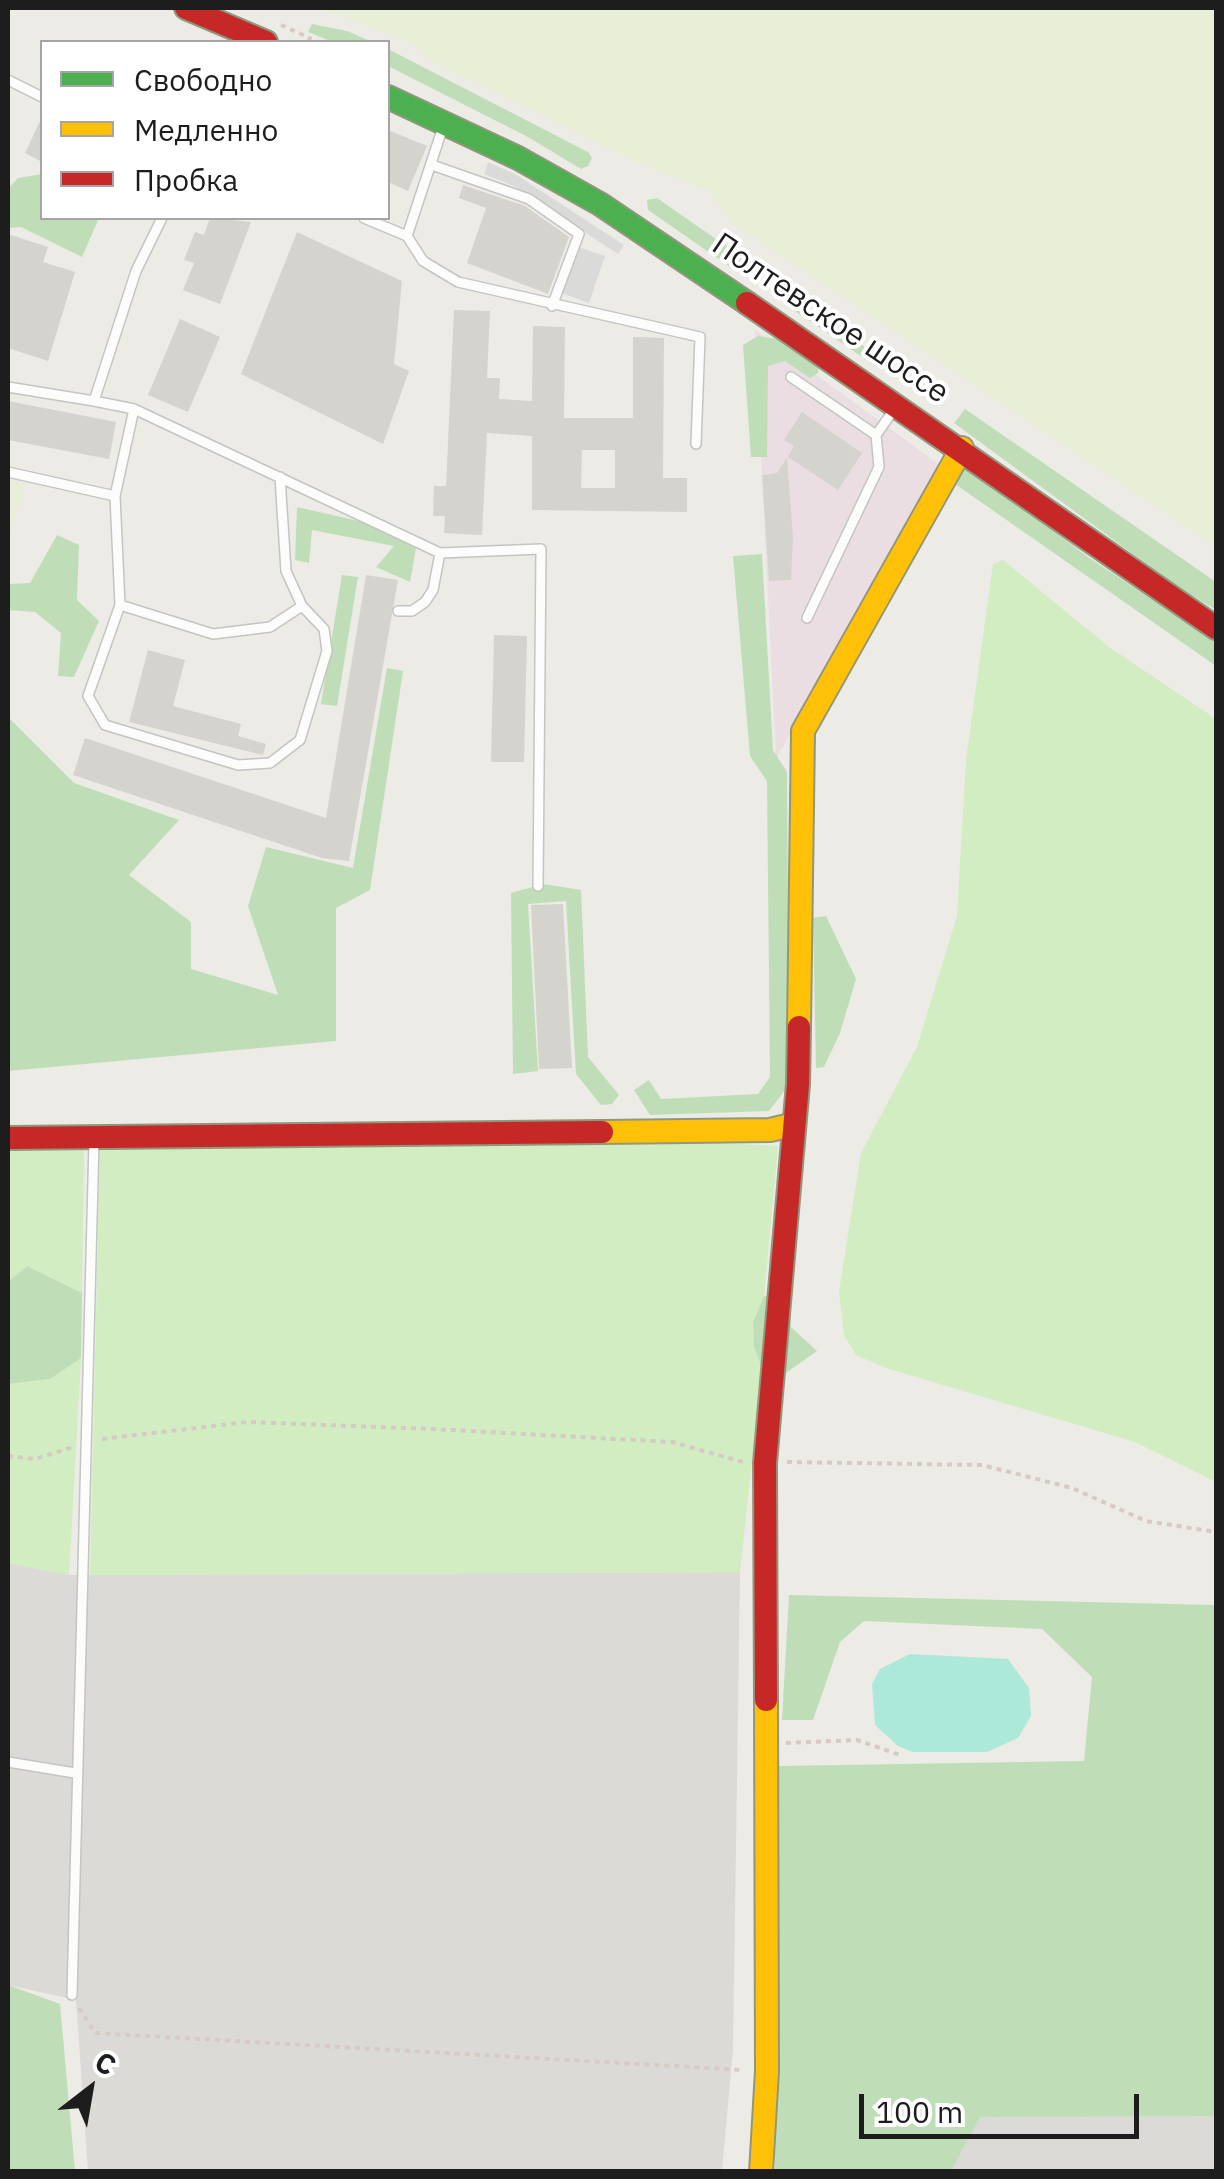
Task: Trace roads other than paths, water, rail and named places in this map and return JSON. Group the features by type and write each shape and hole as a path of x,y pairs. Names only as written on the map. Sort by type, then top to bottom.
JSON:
{"street":[{"path":"186,8 239,37 269,32"},
{"name":"Полтевское шоссе","path":"390,97 600,204 962,448 1069,529 1216,628"},
{"path":"761,2172 767,2071 765,1463 791,1124 798,1084 803,731 962,448"},
{"path":"8,1138 770,1130 791,1124"}],"lane":[{"path":"8,80 40,96"},
{"path":"407,236 444,122"},
{"path":"432,165 529,199 579,234 552,306"},
{"path":"94,401 136,271 161,220"},
{"path":"369,220 407,236 423,261 458,282 700,337 696,444"},
{"path":"791,377 876,436"},
{"path":"8,387 134,409 440,553 541,549 538,886"},
{"path":"807,618 879,467 876,436 898,405"},
{"path":"134,409 115,496 120,605 88,696 105,725 238,765 270,763 300,740 328,651 324,629 302,606 286,571 280,477"},
{"path":"8,472 115,496"},
{"path":"398,612 412,611 425,602 440,553"},
{"path":"120,605 214,634 270,627 302,606"},
{"path":"72,1995 74,1773 94,1138"},
{"path":"8,1762 74,1773"}]}
